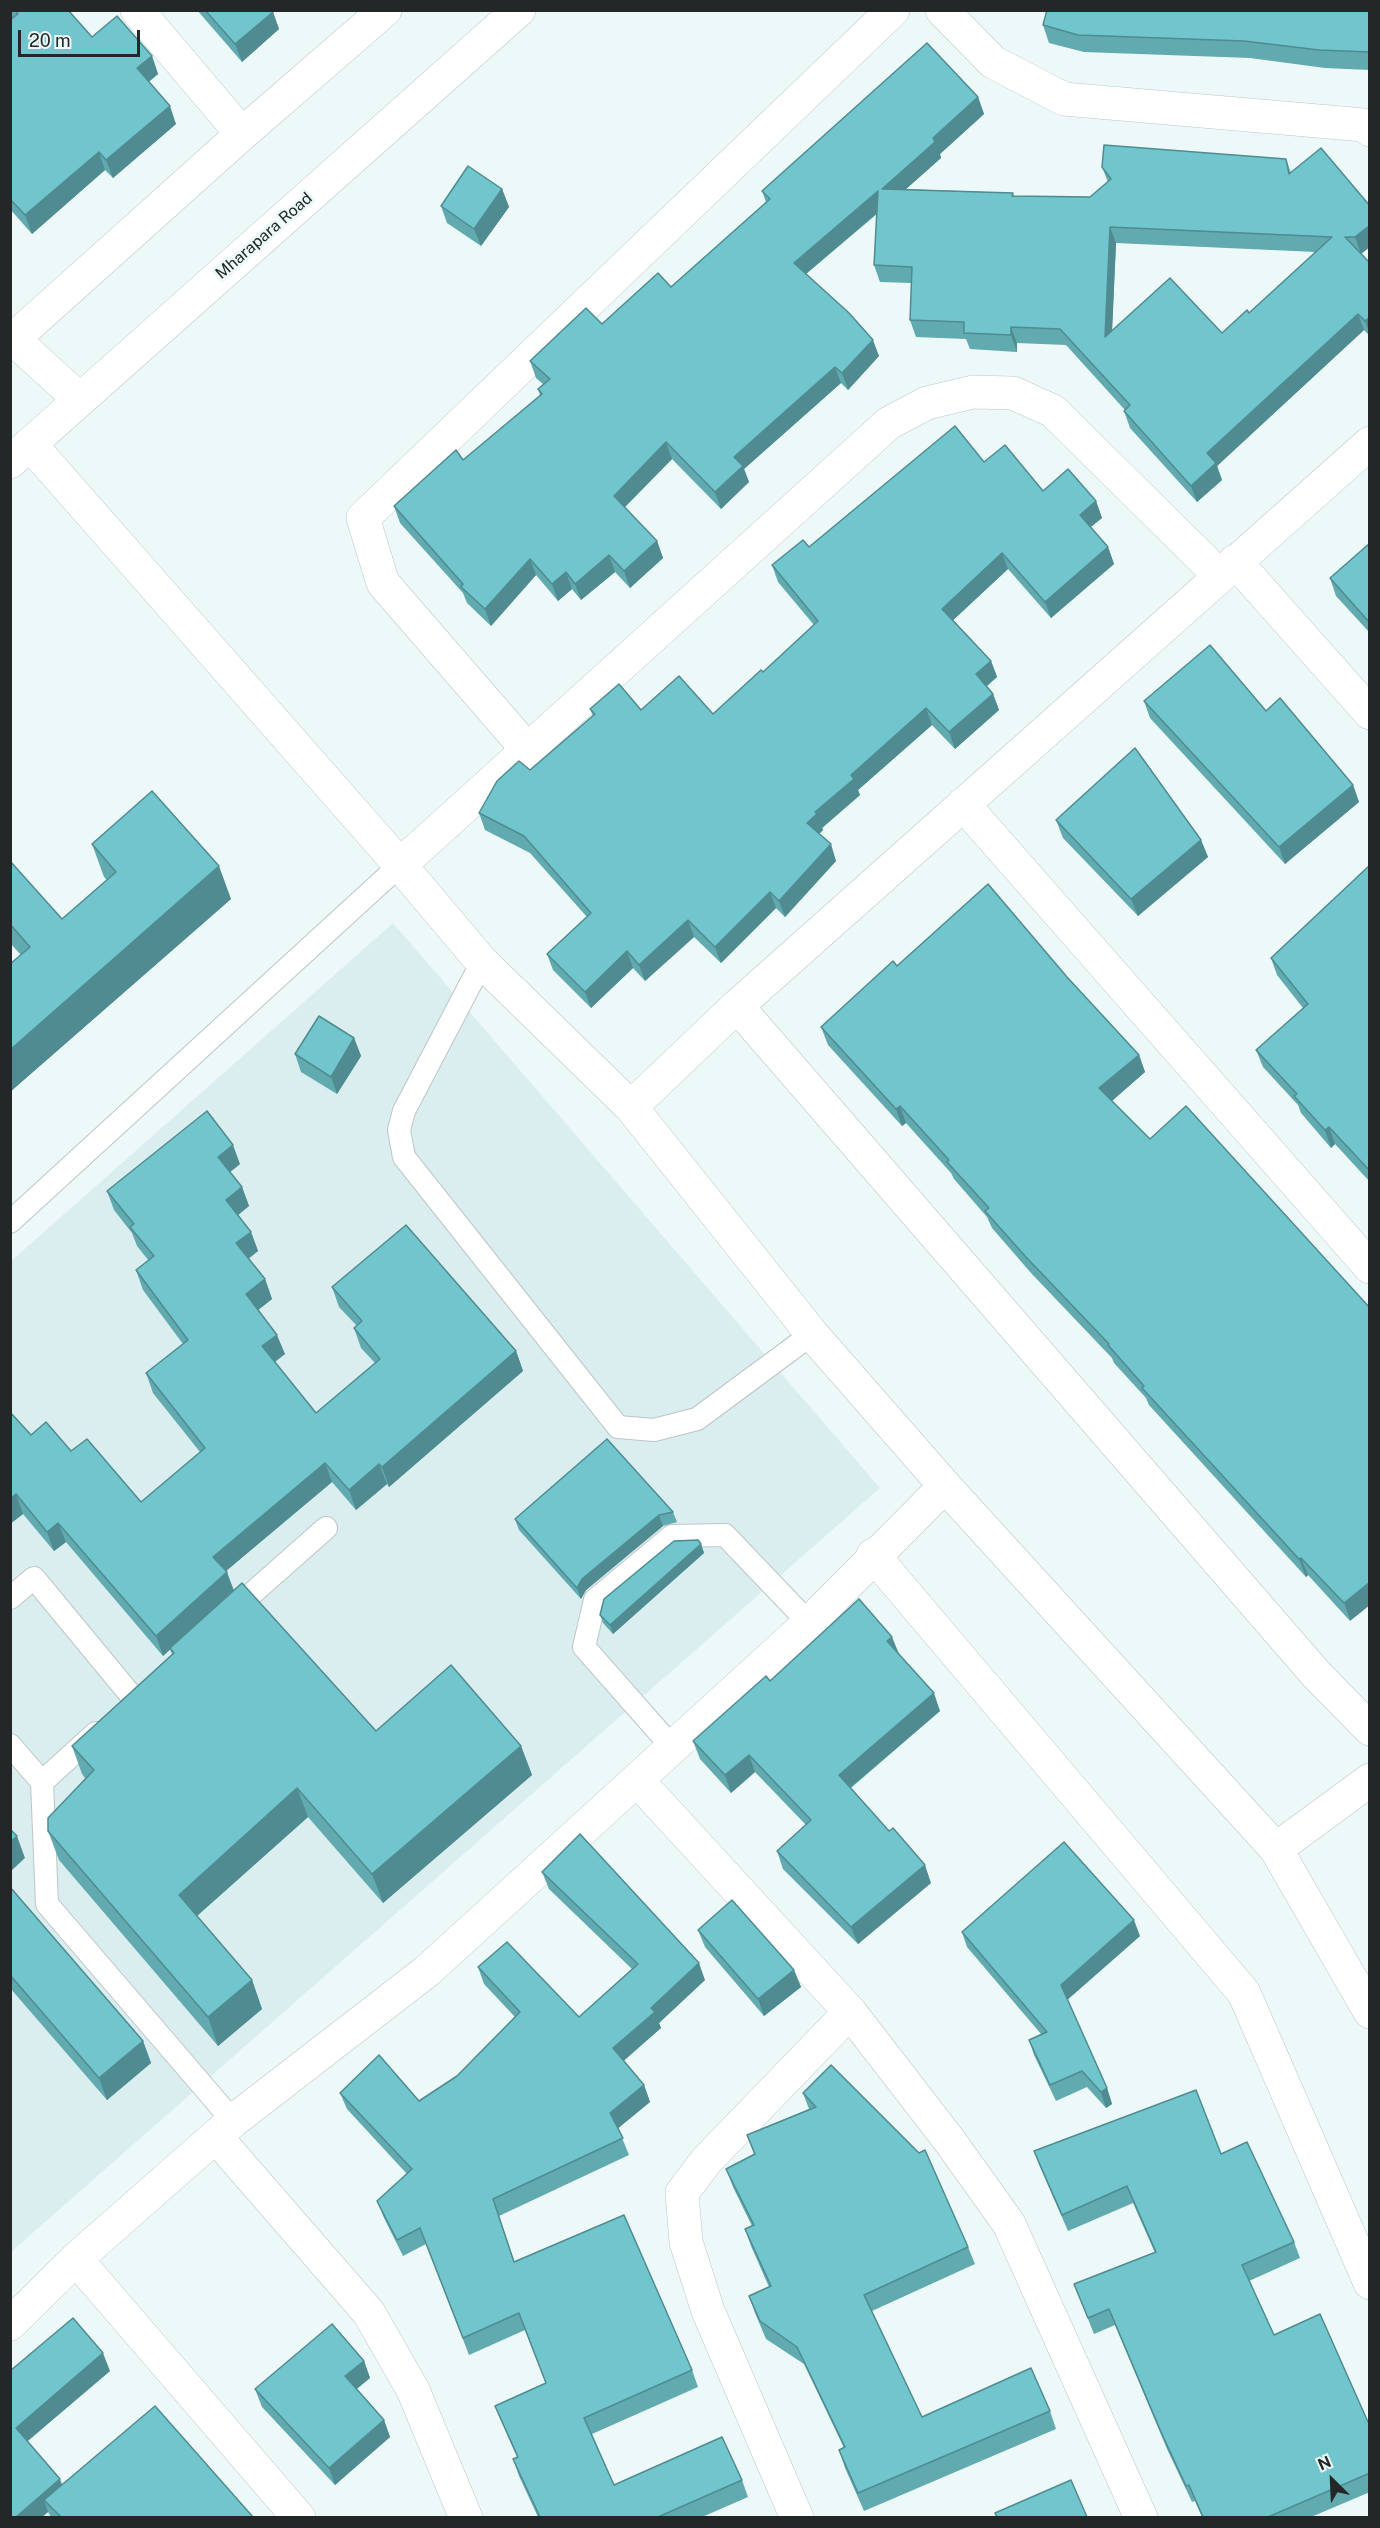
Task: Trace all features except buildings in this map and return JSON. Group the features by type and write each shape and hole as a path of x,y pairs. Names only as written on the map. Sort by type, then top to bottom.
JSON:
{"street":[{"path":"137,10 242,134"},
{"path":"79,399 11,339 385,10"},
{"name":"Mharapara Road","path":"20,453 519,10"},
{"path":"526,748 383,583 363,518 893,10"},
{"path":"942,10 993,62 1064,99 1364,125 1370,130"},
{"path":"400,864 889,423 927,403 973,392 1013,393 1053,411 1227,568 1370,713"},
{"path":"630,1107 737,1006 1370,443"},
{"path":"20,453 400,864 482,962 630,1107 813,1334 945,1486 1276,1849 1370,2012"},
{"path":"963,804 1370,1267"},
{"path":"737,1006 1316,1674 1370,1729"},
{"path":"10,2324 76,2259 224,2129 428,1971 809,1623 873,1555 945,1486"},
{"path":"873,1555 1244,1993 1370,2283"},
{"path":"637,1780 850,2012 949,2140 1009,2224 1141,2517"},
{"path":"1276,1849 1370,1780"},
{"path":"797,2517 708,2311 686,2242 682,2193 706,2161 850,2012"},
{"path":"224,2129 369,2313 413,2390 466,2517"},
{"path":"76,2259 299,2517"}],"lane":[{"path":"10,1222 400,864"},
{"path":"482,962 404,1111 399,1130 404,1157 618,1427 654,1430 697,1419 813,1334"},
{"path":"212,1629 326,1528"},
{"path":"673,1748 584,1647 595,1600 672,1536 725,1535 809,1623"},
{"path":"10,1598 34,1578 120,1712"},
{"path":"42,1782 151,1684"},
{"path":"10,1745 42,1782 47,1904 224,2129"}],"shaded area":[{"path":"393,923 880,1488 11,2252 10,1262"}]}
